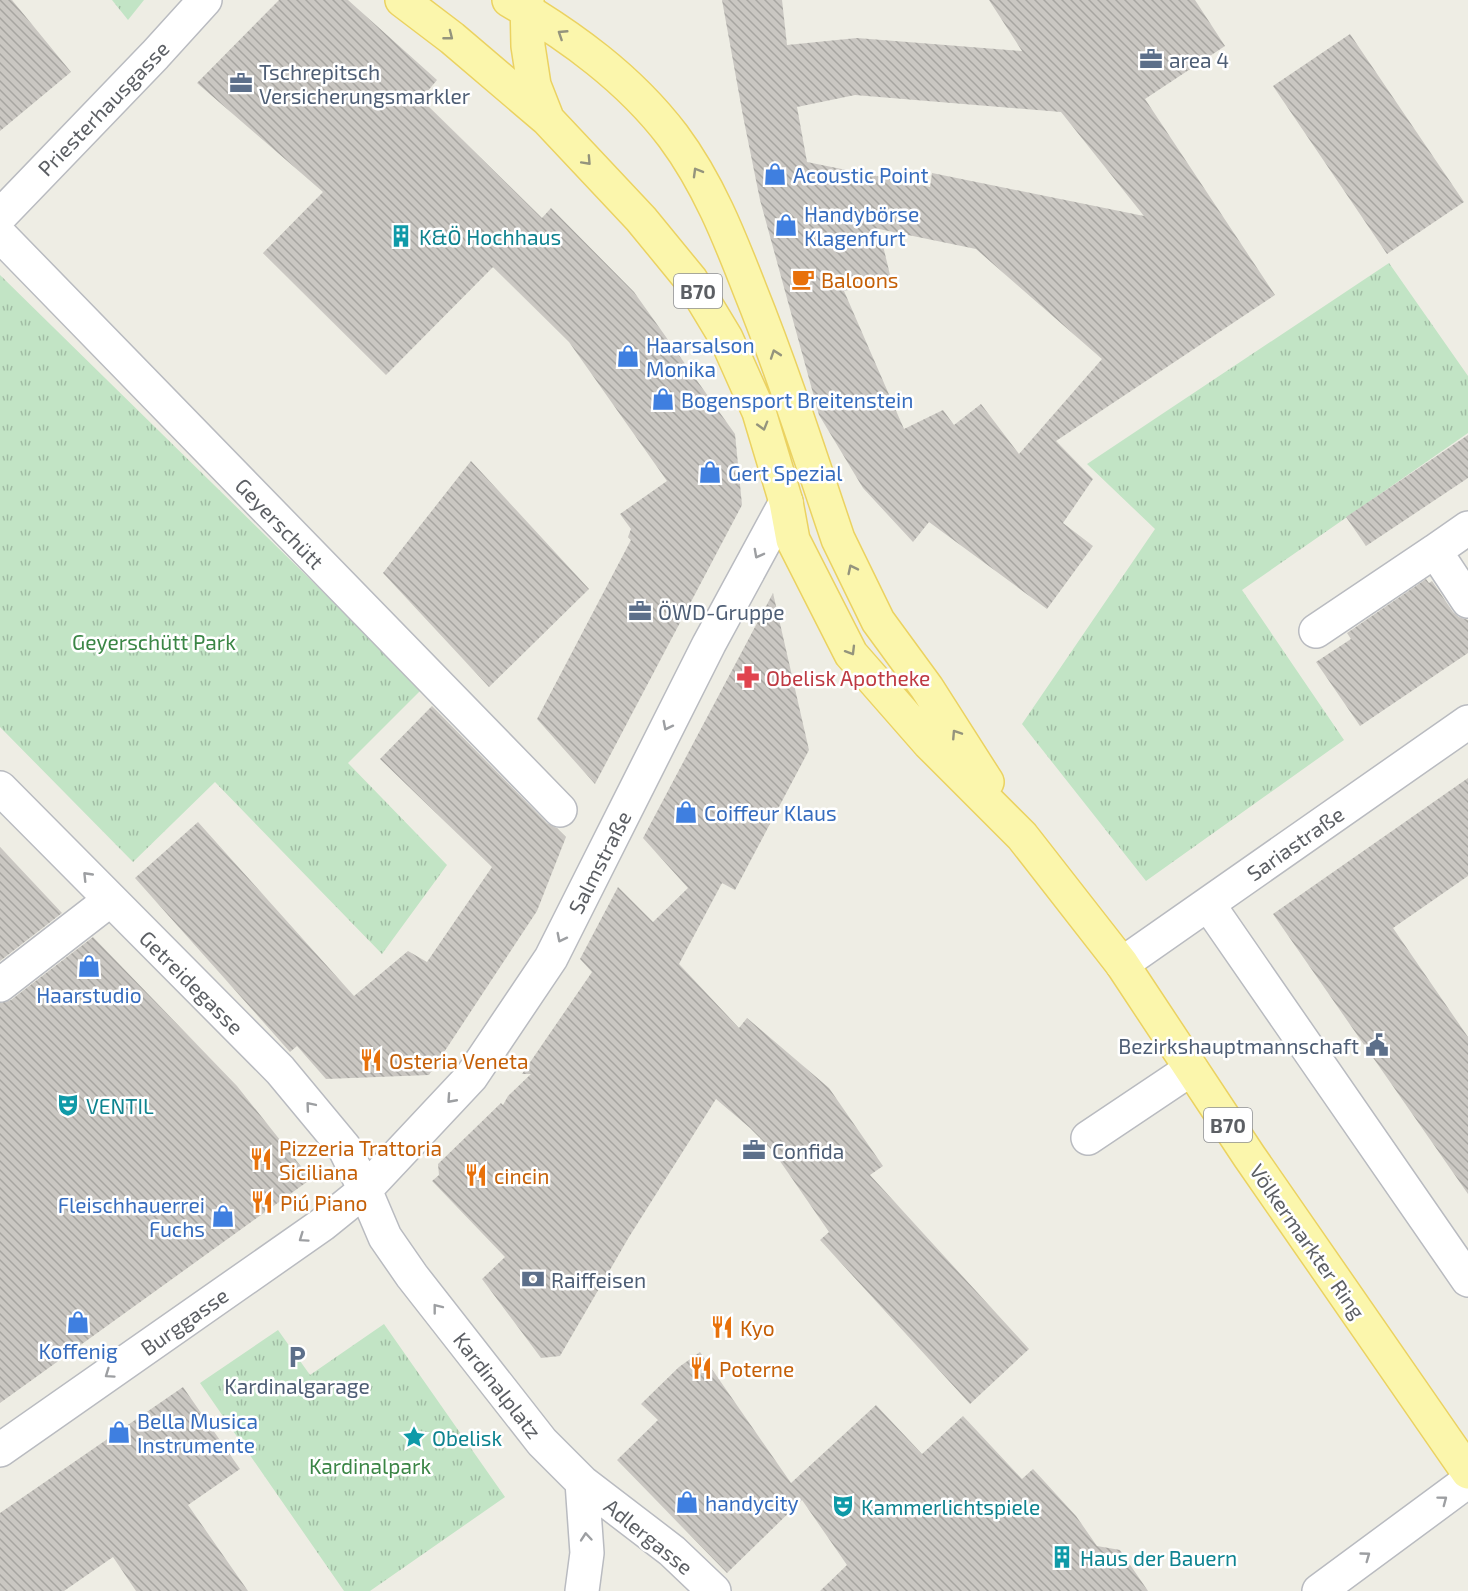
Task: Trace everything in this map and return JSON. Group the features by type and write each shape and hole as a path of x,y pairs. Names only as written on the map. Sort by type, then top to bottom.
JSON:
{"main road":[{"name":"B70","path":"402,0 452,38 547,119 641,219 691,280 726,338 759,412 786,502"},
{"name":"B70","path":"521,3 534,85 547,119"},
{"name":"Völkermarkter Ring","path":"521,3 591,52 646,104 672,135 696,170 724,224 769,337 838,539 878,621 927,688 1022,836 1122,964 1191,1069 1468,1472"},
{"name":"Völkermarkter Ring","path":"786,502 793,540 851,654 929,743 1022,836"}],"street":[{"name":"Priesterhausgasse","path":"0,216 206,0"},
{"name":"Geyerschütt","path":"0,235 560,810"},
{"name":"Salmstraße","path":"365,1190 471,1077 551,958 709,644 786,502"},
{"path":"1316,631 1468,528"},
{"path":"1434,551 1468,601"},
{"name":"Sariastraße","path":"1122,964 1468,722"},
{"name":"Getreidegasse","path":"0,788 280,1070 344,1147 365,1190"},
{"path":"0,985 110,900"},
{"path":"1208,904 1468,1280"},
{"path":"1088,1138 1191,1069"},
{"name":"Burggasse","path":"0,1450 323,1224 365,1190"},
{"name":"Kardinalplatz","path":"365,1190 385,1237 412,1276 542,1442 582,1482"},
{"path":"1319,1591 1468,1481"},
{"path":"582,1482 587,1553 582,1591"},
{"name":"Adlergasse","path":"582,1482 672,1551 714,1591"}],"green space":[{"path":"112,0 144,0 128,20"},
{"path":"1389,263 1468,376 1468,433 1242,590 1344,740 1146,881 1022,724 1155,529 1087,464"},
{"name":"Geyerschütt Park","path":"0,275 422,689 348,763 447,865 382,954 215,782 133,862 0,727"},
{"name":"Kardinalpark","path":"384,1324 505,1497 370,1591 344,1591 200,1383 278,1330 310,1375"}],"building":[{"path":"0,0 12,0 71,72 0,131"},
{"path":"279,0 348,0 437,80 421,99 542,218 551,208 634,292 735,434 742,505 595,784 537,719 631,540 628,537 631,529 620,514 667,481 569,342 493,267 386,375 263,253 323,192 197,83"},
{"path":"722,0 782,0 787,45 857,38 1022,51 989,0 1195,0 1225,46 1145,99 1275,295 1056,441 1093,479 1063,523 1093,546 1047,609 929,522 913,542 863,488 819,415 760,200","holes":["855,95 1061,112 1144,216 932,173 930,187 807,162 797,107","879,229 976,249 1102,359 1019,454 981,404 954,425 943,410 904,429 844,291 891,279"]},
{"path":"1350,34 1464,202 1387,254 1273,86"},
{"path":"1468,435 1468,478 1366,546 1346,517"},
{"path":"471,461 589,589 489,687 383,573"},
{"path":"1426,579 1429,583 1432,581 1453,612 1468,620 1468,653 1360,726 1316,662 1351,639 1347,633"},
{"path":"773,593 809,750 735,890 722,883 679,964 739,1028 747,1018 829,1088 883,1166 870,1175 1029,1349 970,1404 820,1240 829,1232 773,1151 716,1099 629,1237 560,1356 541,1358 482,1279 505,1257 432,1181 439,1175 438,1164 501,1103 503,1105 508,1096 531,1074 522,1074 592,972 580,959 618,887 653,922 688,888 643,838"},
{"path":"432,706 547,823 557,828 566,837 537,911 429,1075 326,1079 297,1046 290,1052 135,878 198,822 354,996 408,951 427,962 492,867 380,759"},
{"path":"1468,778 1468,876 1393,928 1468,1037 1468,1194 1273,914"},
{"path":"0,847 62,913 0,961"},
{"path":"93,937 237,1086 311,1179 0,1403 0,1003 11,1000"},
{"path":"700,1352 791,1483 876,1405 922,1454 963,1416 1022,1479 1033,1469 1076,1516 1097,1546 1120,1550 1148,1591 820,1591 847,1565 802,1500 727,1573 617,1460 658,1420 641,1404 679,1367"},
{"path":"183,1387 240,1469 188,1505 248,1591 136,1591 113,1557 64,1591 0,1591 0,1513"}],"place":[{"name":"area 4","path":"1151,59"},
{"name":"Tschrepitsch Versicherungsmarkler","path":"241,83"},
{"name":"Acoustic Point","path":"775,174"},
{"name":"Handybörse Klagenfurt","path":"786,225"},
{"name":"K&Ö Hochhaus","path":"401,236"},
{"name":"Baloons","path":"803,279"},
{"name":"Haarsalson Monika","path":"628,356"},
{"name":"Bogensport Breitenstein","path":"663,399"},
{"name":"Gert Spezial","path":"710,472"},
{"name":"ÖWD-Gruppe","path":"640,611"},
{"name":"Obelisk Apotheke","path":"748,677"},
{"name":"Coiffeur Klaus","path":"686,812"},
{"name":"Haarstudio","path":"89,966"},
{"name":"Bezirkshauptmannschaft","path":"1377,1045"},
{"name":"Osteria Veneta","path":"371,1060"},
{"name":"VENTIL","path":"68,1105"},
{"name":"Confida","path":"754,1150"},
{"name":"Pizzeria Trattoria Siciliana","path":"261,1159"},
{"name":"cincin","path":"476,1175"},
{"name":"Piú Piano","path":"262,1202"},
{"name":"Fleischhauerrei Fuchs","path":"223,1216"},
{"name":"Raiffeisen","path":"533,1279"},
{"name":"Koffenig","path":"78,1322"},
{"name":"Kyo","path":"722,1327"},
{"name":"Kardinalgarage","path":"297,1357"},
{"name":"Poterne","path":"701,1368"},
{"name":"Bella Musica Instrumente","path":"119,1432"},
{"name":"Obelisk","path":"414,1437"},
{"name":"handycity","path":"687,1502"},
{"name":"Kammerlichtspiele","path":"843,1506"},
{"name":"Haus der Bauern","path":"1062,1557"}]}
